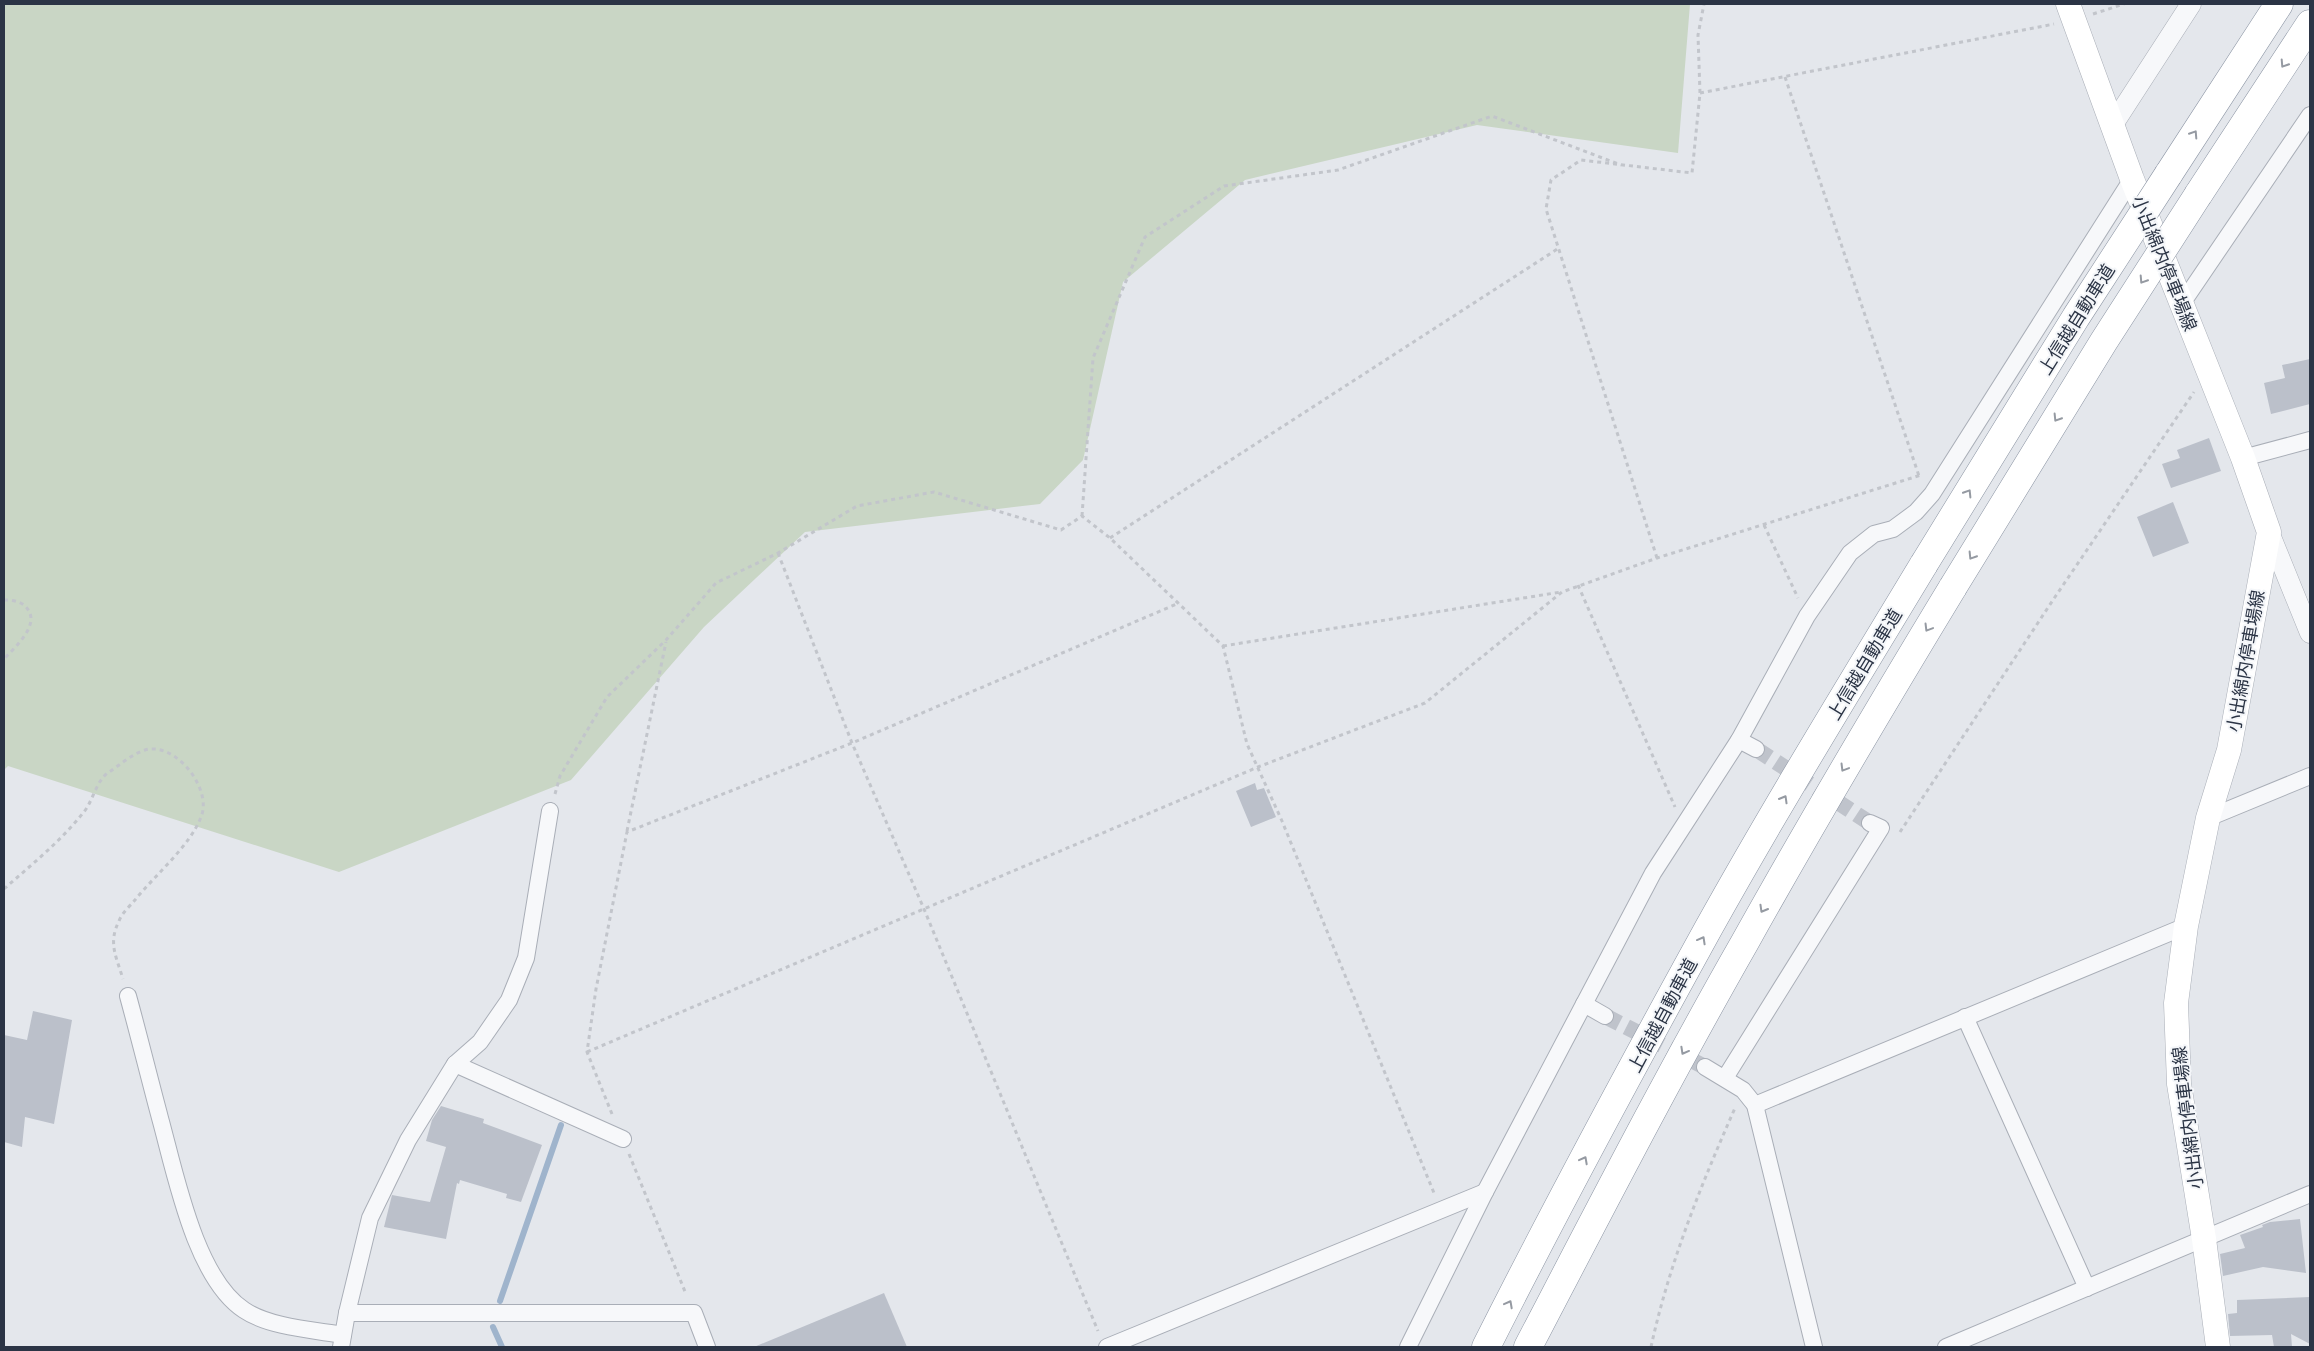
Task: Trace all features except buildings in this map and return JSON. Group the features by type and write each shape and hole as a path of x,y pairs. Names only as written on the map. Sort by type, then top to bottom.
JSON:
{"highway":[{"name":"上信越自動車道","path":"1486,1347 1709,928 1807,759 2076,317 2279,4"},
{"name":"上信越自動車道","path":"1528,1347 1672,1073 1839,776 2104,340 2310,24"}],"main road":[{"name":"小出綿内停車場線","path":"2071,12 2132,179 2243,458 2269,532 2229,750 2208,818 2186,926 2176,1003 2179,1084 2204,1239 2218,1347"}],"street":[{"path":"2112,126 2191,4"},
{"path":"2181,305 2310,115"},
{"path":"1408,1347 1485,1192 1653,874 1739,740 1807,616 1850,552 1874,534 1893,529 1916,512 1932,494 2132,179"},
{"path":"2243,458 2310,440"},
{"path":"2269,532 2310,634"},
{"path":"1739,740 1756,749"},
{"path":"2208,818 2310,776"},
{"path":"128,996 182,1201 216,1281 242,1309 255,1317 342,1341 346,1313 370,1218 408,1140 455,1064 480,1042 509,1000 526,958 550,811"},
{"path":"1725,1078 1881,828 1870,823"},
{"path":"1756,1105 2186,926"},
{"path":"1584,1004 1605,1016"},
{"path":"1965,1017 2087,1288"},
{"path":"455,1064 623,1139"},
{"path":"1704,1067 1743,1090 1756,1105 1814,1347"},
{"path":"1104,1343 1485,1192"},
{"path":"1946,1347 2310,1194"},
{"path":"346,1313 694,1313 707,1347"}],"path":[{"path":"1657,558 1546,209 1552,180 1582,160 1692,173 1700,93 1698,35 1704,4"},
{"path":"1700,93 1785,77 2071,12 2124,4"},
{"path":"1785,77 1919,476"},
{"path":"1082,516 1093,358 1145,237 1224,186 1338,170 1492,116 1621,165"},
{"path":"1110,538 1559,248"},
{"path":"1896,838 2031,633 2208,371"},
{"path":"1223,646 1562,592 1657,558 1949,466"},
{"path":"550,811 560,776 607,697 666,640 716,584 778,553 857,506 934,492 1061,530 1082,516"},
{"path":"1082,516 1110,538 1223,646 1247,744 1286,830 1423,1169 1442,1209"},
{"path":"1764,525 1807,616"},
{"path":"778,553 852,743 924,910 1104,1343"},
{"path":"1578,586 1683,825"},
{"path":"587,1052 1258,767 1425,704 1562,592"},
{"path":"4,600 23,604 30,612 32,623 23,638 4,659"},
{"path":"627,832 852,743 1179,603"},
{"path":"666,640 596,989 587,1052 694,1313"},
{"path":"4,889 57,842 84,812 105,774 146,750 163,751 186,766 196,779 203,800 202,815 192,836 119,919 112,941 128,996"},
{"path":"1651,1347 1668,1280 1690,1215 1743,1090"}],"green space":[{"path":"4,4 1690,4 1678,153 1477,125 1245,180 1123,282 1083,460 1040,504 805,532 704,627 571,780 339,872 8,766 4,770"}],"waterway":[{"path":"500,1301 561,1125"},
{"path":"493,1327 502,1347"}],"tunnel":[{"path":"1756,749 1870,823"},
{"path":"1605,1016 1705,1067"}]}
